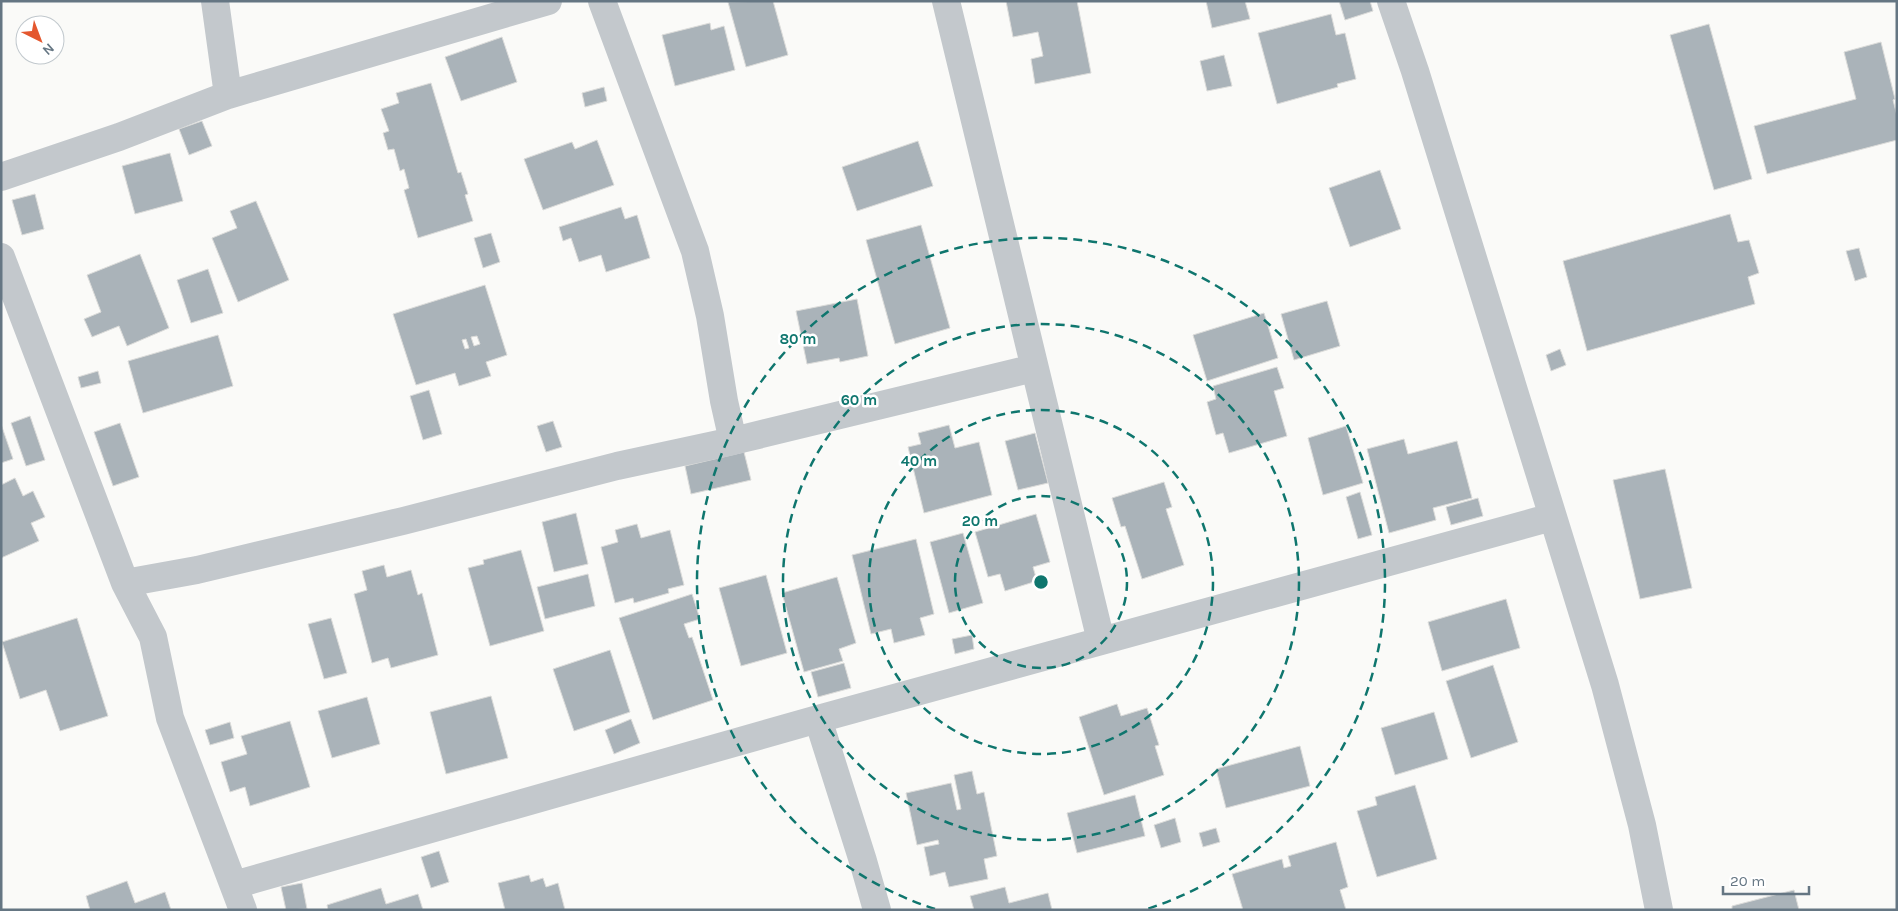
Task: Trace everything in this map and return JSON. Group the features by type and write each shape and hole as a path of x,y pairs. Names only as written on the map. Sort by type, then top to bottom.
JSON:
{"street":[{"path":"215,1 228,95"},
{"path":"1,177 119,137 228,95 548,1"},
{"path":"602,1 694,250 710,316 724,401 734,441"},
{"path":"946,1 1101,641"},
{"path":"1391,1 1415,71 1605,685 1626,758 1642,825 1658,910"},
{"path":"1,257 125,583 153,637 170,718 239,897 818,719 1552,517"},
{"path":"125,583 196,570 616,466 734,441 1034,368"},
{"path":"818,719 877,910"}],"building":[{"path":"773,1 788,55 746,67 728,2"},
{"path":"1006,1 1077,1 1091,73 1035,84 1031,59 1043,56 1038,32 1013,37"},
{"path":"1206,1 1245,1 1250,19 1212,28"},
{"path":"1339,1 1370,1 1373,11 1345,20"},
{"path":"1331,14 1336,35 1345,33 1356,79 1337,84 1338,87 1277,104 1258,33"},
{"path":"710,23 711,30 724,26 735,70 675,86 662,35"},
{"path":"1709,24 1752,179 1714,190 1670,35"},
{"path":"502,37 517,82 461,101 445,57"},
{"path":"1881,42 1895,99 1893,100 1897,116 1897,140 1767,174 1754,126 1856,99 1844,52"},
{"path":"1224,55 1232,86 1207,91 1200,61"},
{"path":"431,83 458,173 461,172 468,194 465,195 473,221 418,238 404,190 409,188 404,169 400,171 394,149 388,150 383,133 389,131 381,109 399,103 396,93"},
{"path":"604,87 607,101 585,107 582,93"},
{"path":"202,121 212,146 189,155 179,129"},
{"path":"597,140 614,185 543,210 524,159 572,142 575,149"},
{"path":"918,141 933,186 857,211 842,167"},
{"path":"170,153 183,201 135,214 122,166"},
{"path":"1380,170 1401,229 1350,247 1329,188"},
{"path":"35,194 44,229 22,235 12,200"},
{"path":"256,201 289,280 238,302 212,238 237,228 230,211"},
{"path":"621,207 625,219 637,215 650,258 606,272 601,255 579,262 571,238 563,241 559,227"},
{"path":"1730,214 1738,242 1749,240 1759,273 1748,277 1755,304 1587,351 1563,261"},
{"path":"921,225 950,328 895,344 866,240"},
{"path":"491,233 500,262 483,268 474,238"},
{"path":"1859,248 1867,277 1855,281 1846,251"},
{"path":"140,254 169,328 127,346 119,326 92,337 84,319 101,312 87,275"},
{"path":"208,269 223,313 191,323 177,280"},
{"path":"485,285 507,355 486,362 491,376 459,386 455,373 416,385 393,314","holes":["477,336 480,344 474,346 471,337","466,339 469,348 465,349 462,340"]},
{"path":"857,299 868,356 840,362 839,358 807,364 796,311"},
{"path":"1327,301 1340,346 1294,360 1281,314"},
{"path":"1264,313 1278,358 1207,381 1193,335"},
{"path":"218,335 233,386 143,413 128,361"},
{"path":"1560,349 1566,365 1551,371 1546,355"},
{"path":"1277,367 1284,388 1274,391 1287,436 1229,453 1223,433 1216,435 1207,402 1216,399 1213,386"},
{"path":"98,371 101,383 81,388 78,377"},
{"path":"429,390 442,434 423,440 410,396"},
{"path":"30,416 45,460 26,466 11,423"},
{"path":"553,421 562,447 546,452 537,426"},
{"path":"120,423 139,477 113,486 94,432"},
{"path":"1,424 13,459 1,463"},
{"path":"949,425 955,448 979,442 992,495 924,513 908,447 921,444 918,433"},
{"path":"1346,426 1363,483 1323,495 1308,438"},
{"path":"1035,433 1048,483 1018,490 1005,441"},
{"path":"1404,439 1408,454 1457,441 1472,498 1433,508 1436,520 1389,533 1367,449"},
{"path":"744,452 751,480 691,494 685,466"},
{"path":"1665,469 1692,588 1640,599 1613,480"},
{"path":"15,478 23,496 33,491 45,517 31,523 39,541 1,558 1,485"},
{"path":"1164,482 1172,507 1166,509 1184,565 1142,579 1125,526 1121,527 1112,498"},
{"path":"1360,492 1372,535 1358,539 1346,497"},
{"path":"1478,498 1483,516 1451,525 1446,507"},
{"path":"576,513 588,564 554,572 542,522"},
{"path":"1036,514 1050,562 1033,567 1037,581 1005,591 1000,574 988,577 975,532"},
{"path":"637,524 641,538 670,530 684,585 668,589 669,593 634,603 633,598 615,603 601,547 618,542 615,530"},
{"path":"963,533 983,603 949,613 930,542"},
{"path":"916,539 934,614 920,618 925,635 894,643 891,629 871,634 852,555"},
{"path":"521,550 544,631 490,646 468,568 484,564 483,560"},
{"path":"384,565 387,577 411,570 418,595 422,593 438,655 391,668 388,658 372,663 354,594 367,590 362,571"},
{"path":"588,574 595,606 545,619 537,587"},
{"path":"766,575 787,653 741,666 719,588"},
{"path":"837,577 856,643 839,649 843,661 804,672 782,593"},
{"path":"692,594 700,619 684,624 689,638 692,637 713,700 653,720 619,618"},
{"path":"1506,599 1520,648 1442,671 1428,622"},
{"path":"77,618 108,716 60,731 46,690 20,699 2,642"},
{"path":"331,618 347,673 324,679 308,624"},
{"path":"972,635 974,649 955,654 952,639"},
{"path":"610,650 630,712 574,731 553,669"},
{"path":"844,663 851,688 818,697 811,672"},
{"path":"1493,665 1518,742 1471,758 1446,681"},
{"path":"491,696 508,758 446,774 430,712"},
{"path":"367,697 380,744 332,758 318,711"},
{"path":"1117,704 1121,716 1147,708 1159,745 1155,746 1164,775 1104,795 1079,717"},
{"path":"1434,712 1448,759 1395,775 1381,728"},
{"path":"631,719 640,743 614,754 605,730"},
{"path":"290,721 310,787 250,806 245,787 230,792 221,762 247,754 241,736"},
{"path":"230,722 234,738 210,745 205,730"},
{"path":"1300,746 1310,786 1226,808 1216,769"},
{"path":"972,771 977,794 984,792 997,856 984,859 988,879 949,887 945,872 930,876 924,847 939,844 938,840 917,845 906,793 951,783 957,810 961,809 954,775"},
{"path":"1415,785 1437,859 1377,877 1357,811 1377,805 1375,797"},
{"path":"1135,795 1145,836 1077,853 1067,813"},
{"path":"1175,818 1181,842 1161,848 1154,825"},
{"path":"1216,828 1220,842 1203,847 1199,833"},
{"path":"1336,842 1348,887 1340,890 1346,910 1243,910 1232,874 1282,859 1284,868 1291,866 1288,856"},
{"path":"439,851 449,882 431,888 421,857"},
{"path":"529,875 531,882 543,878 546,887 558,883 565,910 505,910 498,883"},
{"path":"127,881 135,903 165,892 171,910 90,910 86,896"},
{"path":"302,883 307,909 286,910 281,887"},
{"path":"1005,887 1009,903 1048,893 1052,910 974,910 970,896"},
{"path":"381,888 386,904 418,894 423,910 328,910 327,905"},
{"path":"1794,890 1799,910 1732,910 1732,906"}]}
